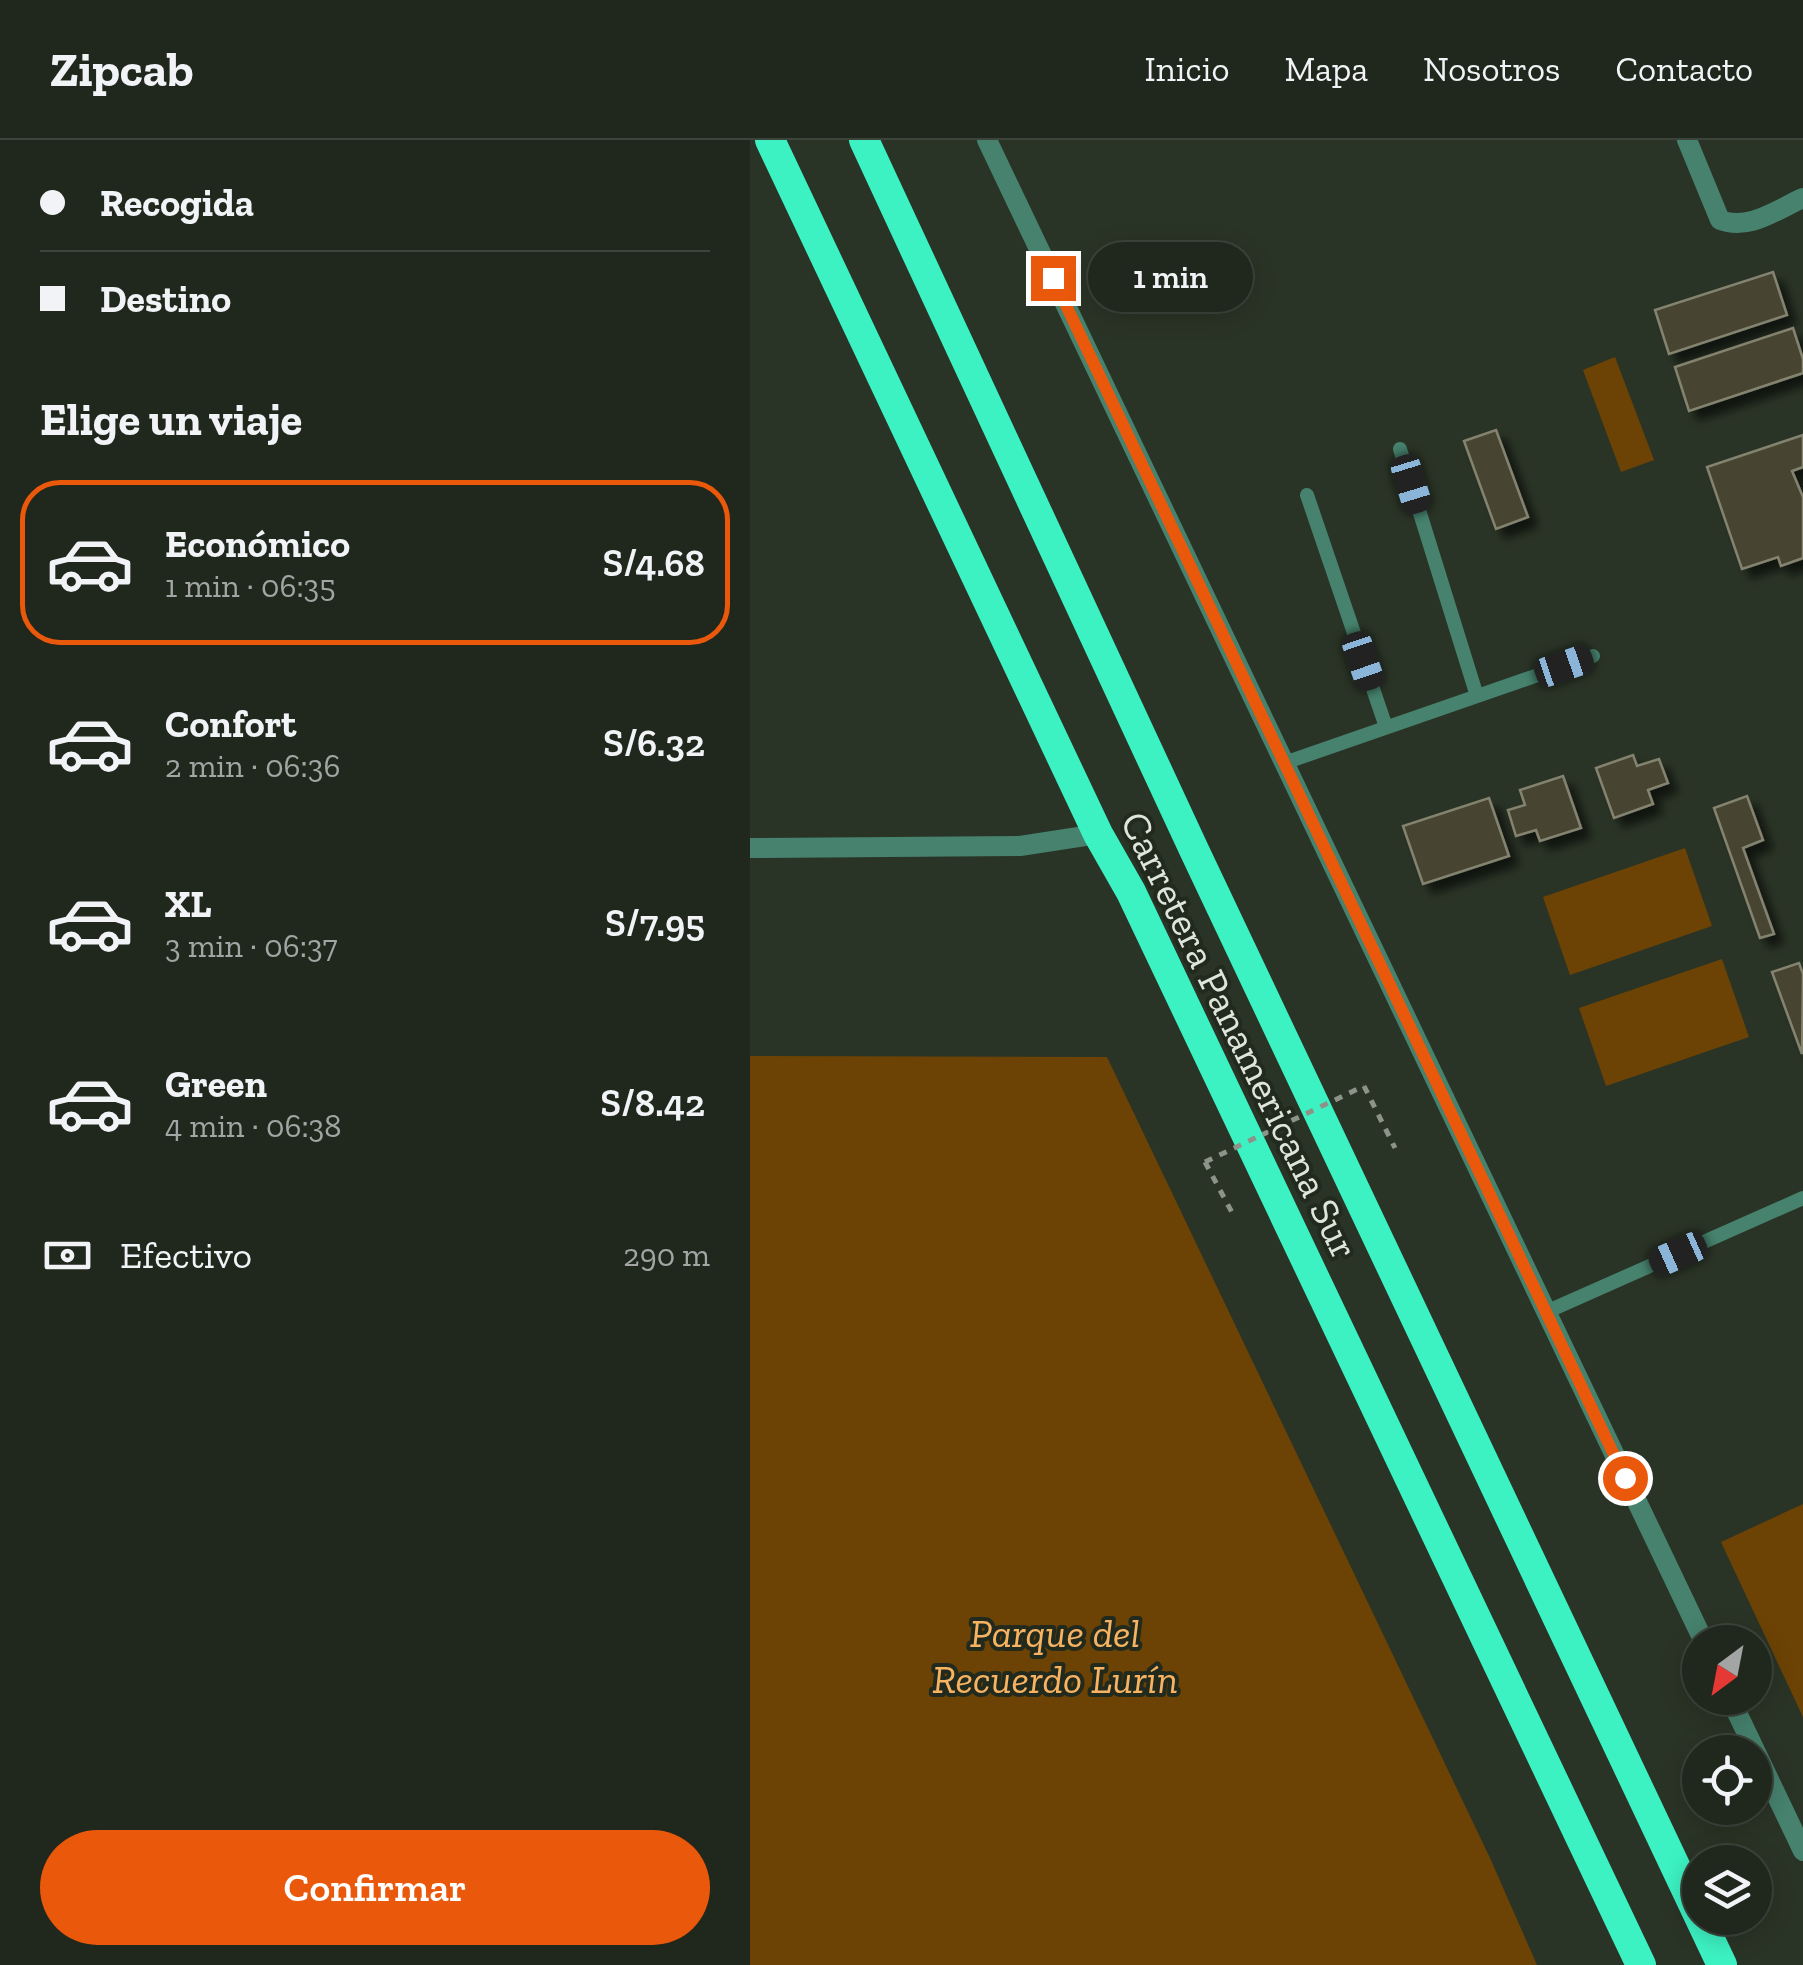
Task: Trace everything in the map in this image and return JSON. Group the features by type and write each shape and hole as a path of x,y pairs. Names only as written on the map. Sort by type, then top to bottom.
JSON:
{"highway":[{"name":"Carretera Panamericana Sur","path":"770,140 1641,1965"},
{"name":"Carretera Panamericana Sur","path":"864,140 1195,852 1722,1965"}],"street":[{"path":"986,140 1696,1625"},
{"path":"1686,140 1720,220 1733,225 1749,224 1803,198"},
{"path":"750,848 1020,846 1098,834"},
{"path":"1738,1715 1803,1851"}],"lane":[{"path":"1400,449 1478,696"},
{"path":"1306,495 1386,727"},
{"path":"1284,763 1593,656"},
{"path":"1546,1312 1803,1198"}],"path":[{"path":"1235,1218 1205,1162 1364,1086 1394,1148"}],"green space":[{"path":"1615,357 1654,460 1621,472 1583,370"},
{"path":"1685,848 1712,926 1570,975 1543,897"},
{"path":"1722,959 1749,1037 1606,1086 1579,1008"},
{"name":"Parque del Recuerdo Lurín","path":"750,1056 1107,1057 1490,1858 1537,1965 750,1965"},
{"path":"1803,1504 1803,1717 1772,1651 1772,1625 1760,1625 1721,1542"}],"building":[{"path":"1773,272 1787,315 1669,354 1655,310"},
{"path":"1793,328 1803,359 1803,373 1689,411 1675,367"},
{"path":"1496,430 1528,517 1496,529 1464,441"},
{"path":"1803,435 1803,467 1792,471 1803,497 1803,558 1781,566 1778,557 1742,569 1707,467"},
{"path":"1633,755 1637,766 1659,759 1668,783 1648,790 1653,804 1614,818 1596,768"},
{"path":"1563,776 1581,828 1540,841 1536,830 1516,836 1508,810 1525,805 1520,790"},
{"path":"1747,796 1763,840 1743,848 1774,934 1760,938 1714,808"},
{"path":"1489,798 1509,856 1423,884 1403,826"},
{"path":"1799,963 1803,974 1802,1054 1772,972"}],"route":[{"path":"1053,278 1625,1478"}]}
